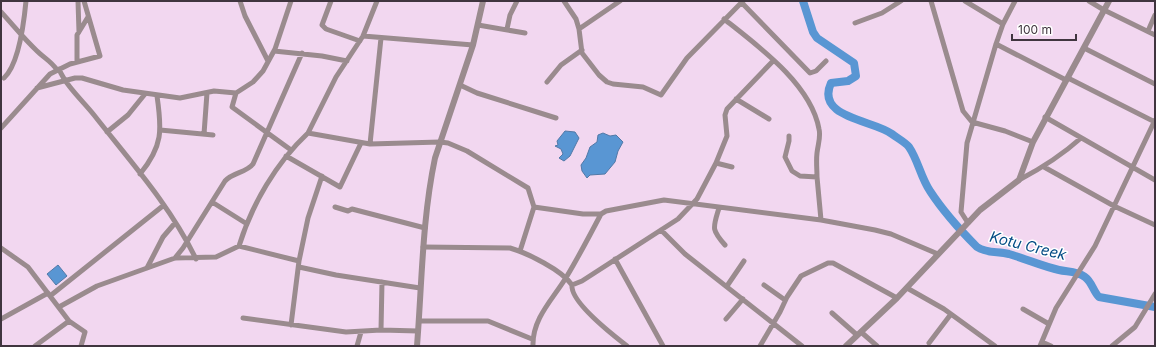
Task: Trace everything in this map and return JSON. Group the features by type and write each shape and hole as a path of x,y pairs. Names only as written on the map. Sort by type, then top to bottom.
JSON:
{"street":[{"path":"4,78 10,72 20,34 26,1"},
{"path":"76,61 79,32 78,1"},
{"path":"1,128 38,88 58,70 76,61 100,56 84,1"},
{"path":"240,1 245,16 268,61"},
{"path":"38,88 82,78 157,96 180,98 207,93 236,93 253,82 263,71 274,51 291,1"},
{"path":"331,1 322,25 326,29 361,38 381,38 472,45"},
{"path":"238,246 247,224 272,177 286,156 308,133 336,77 361,38 377,1"},
{"path":"417,346 423,247 431,175 440,142 478,25 483,1"},
{"path":"507,29 510,15 517,1"},
{"path":"564,1 576,19 582,50 599,75 607,82 613,84 642,86 661,95 687,58 724,19 743,2 810,73 816,71 826,61"},
{"path":"579,29 620,1"},
{"path":"855,23 882,13 901,1"},
{"path":"931,1 963,111 972,122 1005,130 1033,142"},
{"path":"965,1 1003,24"},
{"path":"965,225 961,212 967,144 972,122 996,44 1003,24 1015,1"},
{"path":"1089,1 1155,35"},
{"path":"1019,180 1033,142 1045,117 1109,1"},
{"path":"1,12 38,53 53,64 164,204 187,241 196,259"},
{"path":"1148,31 1155,14"},
{"path":"79,32 88,17"},
{"path":"724,19 762,50 804,93 815,114 819,130 817,177 820,220"},
{"path":"478,25 525,33"},
{"path":"370,144 381,38"},
{"path":"996,44 1155,121 1095,246 1056,308 1048,324 1041,344 1050,346"},
{"path":"1084,48 1155,84"},
{"path":"546,82 560,65 582,50"},
{"path":"274,51 302,53 347,62"},
{"path":"175,258 228,176 250,169 262,148 267,132 302,53"},
{"path":"572,285 582,281 678,219 693,204 716,163 727,136 726,112 736,99 773,61"},
{"path":"460,84 476,93 556,118"},
{"path":"204,134 207,93"},
{"path":"236,93 232,107 291,150"},
{"path":"107,132 128,115 145,94"},
{"path":"140,174 156,153 160,139 157,96"},
{"path":"736,99 769,119"},
{"path":"1045,117 1155,180"},
{"path":"160,130 213,135"},
{"path":"308,133 370,144 440,142 467,151 528,188 534,207 520,251"},
{"path":"788,136 789,142 786,157 792,172 800,176 817,177"},
{"path":"846,346 907,288 965,225 985,206 1019,180 1044,167 1064,153 1081,138"},
{"path":"286,156 340,187 360,143"},
{"path":"716,163 732,167"},
{"path":"1044,167 1114,206 1155,225"},
{"path":"291,325 299,261 308,218 322,176"},
{"path":"534,207 583,214 601,214 606,211 664,200 820,220 891,234 938,254"},
{"path":"212,202 247,224"},
{"path":"1,319 49,294 164,204"},
{"path":"335,207 425,228"},
{"path":"719,208 713,228 715,234 725,245"},
{"path":"533,346 532,339 539,319 550,299 566,278 601,214"},
{"path":"147,268 163,237 175,223"},
{"path":"661,230 685,254 802,346"},
{"path":"59,308 97,286 175,258 196,259 216,257 238,246 299,261"},
{"path":"423,247 501,247 520,251 566,278 572,285 572,289 588,312 601,326 627,346"},
{"path":"1,248 28,267 69,321 85,332 81,346"},
{"path":"615,259 663,346"},
{"path":"726,286 744,261"},
{"path":"760,346 785,300 802,276 831,262 897,298"},
{"path":"299,267 420,288"},
{"path":"381,330 382,282"},
{"path":"764,285 785,300"},
{"path":"907,288 951,314 994,346"},
{"path":"1112,346 1135,327 1155,294"},
{"path":"726,319 743,300"},
{"path":"1023,308 1048,324"},
{"path":"832,313 877,346"},
{"path":"929,344 951,314"},
{"path":"243,318 346,332 381,330 418,331"},
{"path":"36,346 69,321"},
{"path":"419,321 488,321 532,339"},
{"path":"357,346 361,332"}],"water":[{"path":"565,131 575,132 579,138 570,156 564,161 559,158 563,154 561,149 555,146 558,145 557,141"},
{"path":"603,133 610,136 616,135 623,142 618,151 615,162 605,174 590,175 587,178 582,171 581,165 586,158 590,147 597,142 598,135"},
{"path":"58,265 67,276 56,285 47,274"}],"waterway":[{"name":"Kotu Creek","path":"803,1 813,32 817,38 854,63 856,76 848,81 831,83 828,95 831,104 839,111 849,116 884,129 907,145 915,158 927,186 935,198 952,220 977,247 989,252 1005,253 1062,271 1082,275 1091,284 1099,297 1155,307"}]}
